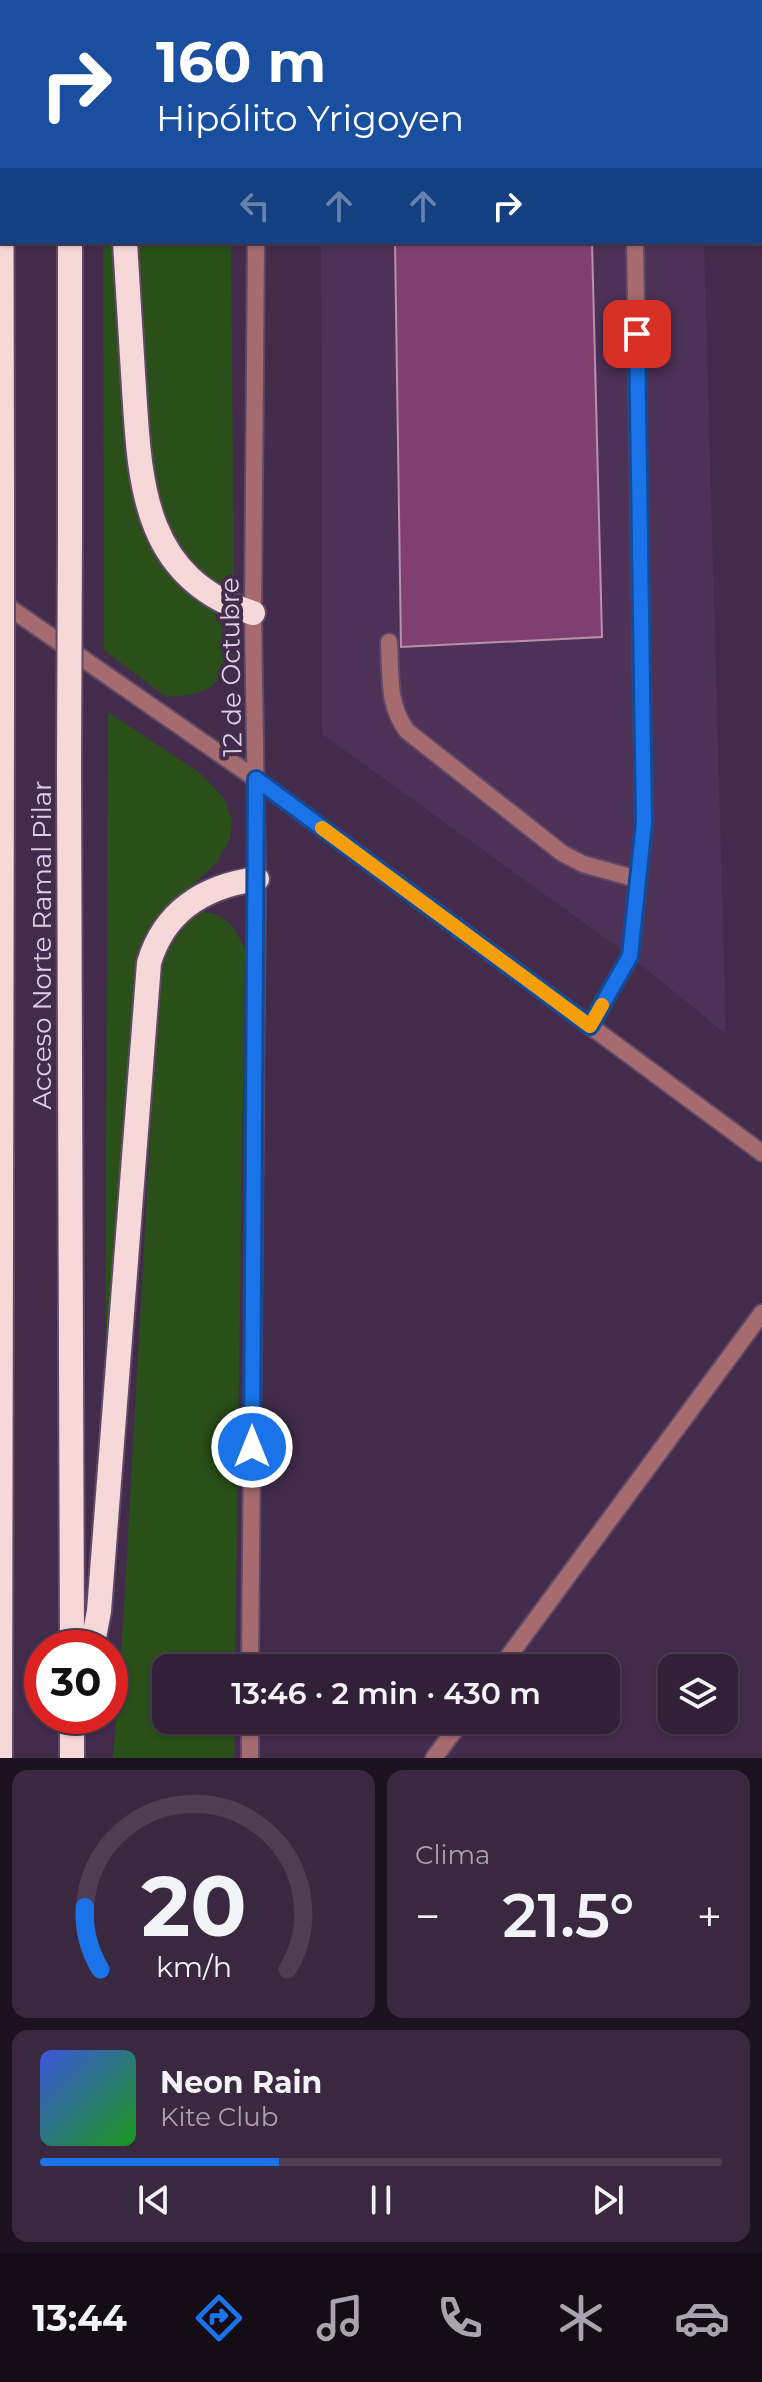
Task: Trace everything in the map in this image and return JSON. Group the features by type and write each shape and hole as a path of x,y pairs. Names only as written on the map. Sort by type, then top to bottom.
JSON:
{"highway":[{"name":"Acceso Norte Ramal Pilar","path":"0,1758 2,244"},
{"name":"Acceso Norte Ramal Pilar","path":"70,244 72,1630"},
{"path":"125,244 138,450 143,491 151,519 170,554 198,585 229,605 253,613"},
{"path":"95,1630 149,963 160,934 185,906 222,886 257,879"},
{"path":"72,1734 72,1756"},
{"path":"72,1756 76,1734"}],"street":[{"name":"12 de Octubre","path":"250,1654 257,879 253,613 256,244"},
{"path":"590,1026 630,956 644,823 635,244"},
{"path":"0,601 256,779 762,1153"},
{"path":"389,642 395,716 407,731 562,853 583,864 637,879"},
{"path":"510,1654 762,1313"},
{"path":"250,1734 250,1758"},
{"path":"434,1758 452,1734"}],"shaded area":[{"path":"321,244 704,244 726,1034 630,956 322,734"}],"green space":[{"path":"103,244 115,244 169,570 219,615 232,635 234,661 220,679 206,690 166,697 104,650"},
{"path":"138,244 231,244 234,583 215,589 194,568 171,535 156,497"},
{"path":"108,712 200,773 223,797 232,819 230,839 216,863 153,923 138,959 114,1329 105,1357"},
{"path":"198,911 216,915 228,922 245,948 235,1654 152,1654 152,1734 235,1734 234,1758 113,1758 115,1734 128,1734 128,1630 122,1630 159,978 170,939"}],"building":[{"path":"395,244 592,244 602,637 401,647"}],"slow traffic":[{"path":"322,828 590,1026 602,1005"}],"route":[{"path":"252,1447 256,779 590,1026 630,956 644,823 637,334"}]}
